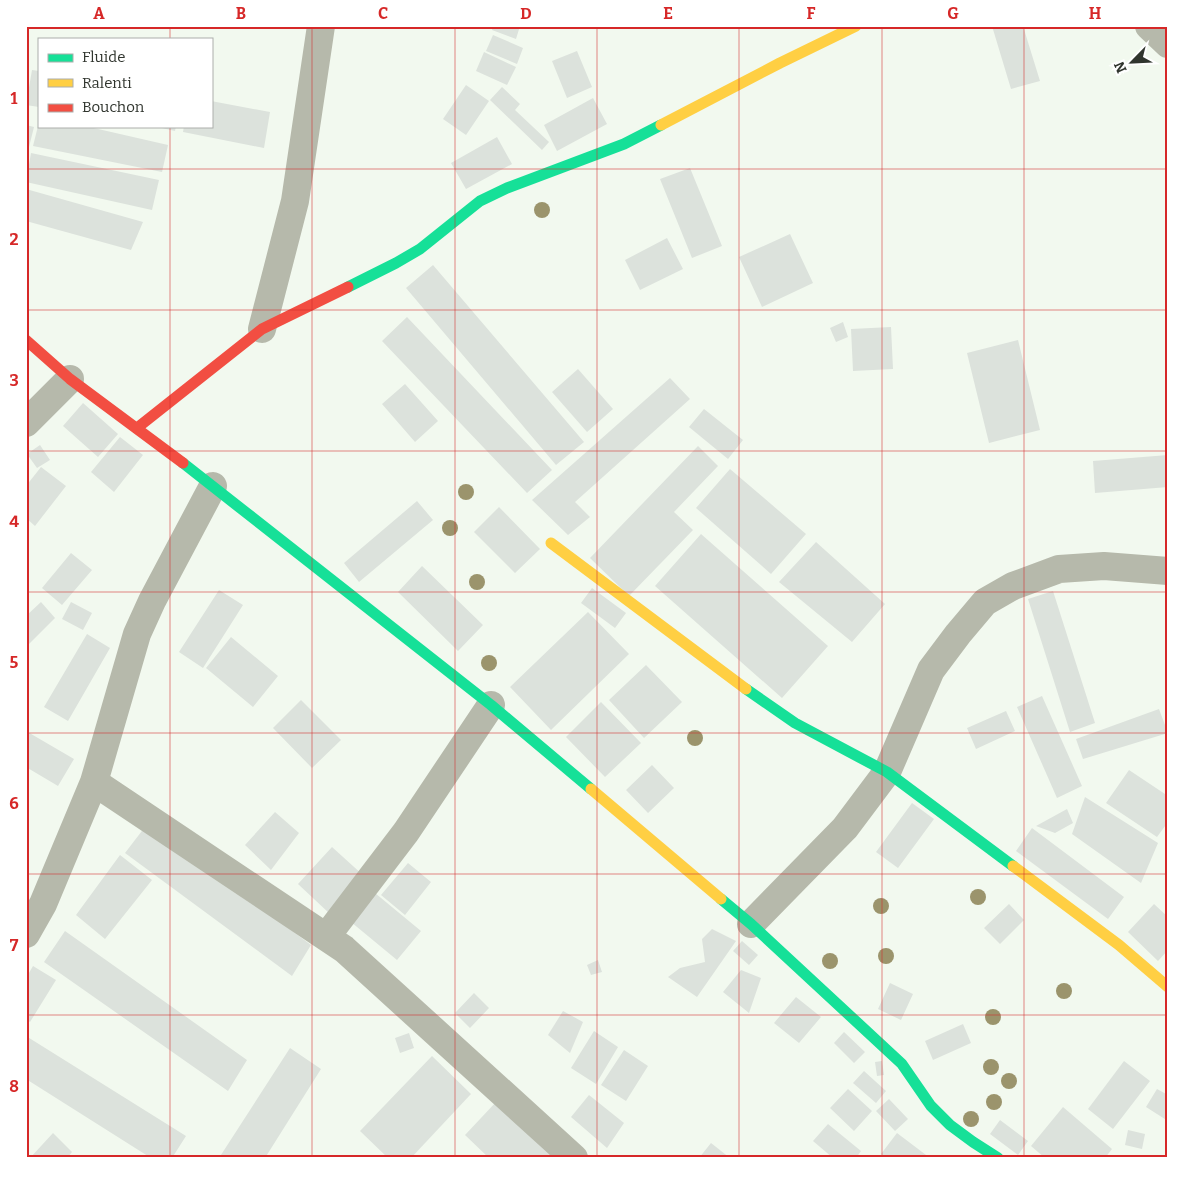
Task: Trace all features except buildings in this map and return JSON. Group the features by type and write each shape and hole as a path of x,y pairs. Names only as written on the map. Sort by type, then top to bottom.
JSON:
{"street":[{"path":"262,329 295,201 321,26"},
{"path":"137,428 262,329 396,263 420,249 480,201 507,188 624,144 856,26"},
{"path":"1149,26 1168,44"},
{"path":"26,340 70,379 214,486 491,705 751,924 902,1064 936,1111 962,1136 998,1158"},
{"path":"26,423 70,379"},
{"path":"26,934 43,904 94,782 137,634 152,601 214,486"},
{"path":"551,543 787,718 887,772 1119,945 1168,987"},
{"path":"751,924 845,828 887,772 931,670 985,602 1013,586 1059,569 1104,566 1168,571"},
{"path":"326,937 406,832 491,705"},
{"path":"94,782 344,949 574,1158"}],"traffic: fast":[{"path":"348,287 420,249 480,201 507,188 624,144 661,125"},
{"path":"183,463 491,705 591,789"},
{"path":"746,689 795,723 887,772 1013,866"},
{"path":"721,899 751,924 902,1064 931,1106 950,1125 998,1158"}],"traffic: slow":[{"path":"661,125 856,26"},
{"path":"551,543 746,689"},
{"path":"591,789 721,899"},
{"path":"1013,866 1119,945 1168,987"}],"traffic: jam":[{"path":"137,428 262,329 348,287"},
{"path":"26,340 70,379 183,463"}]}
